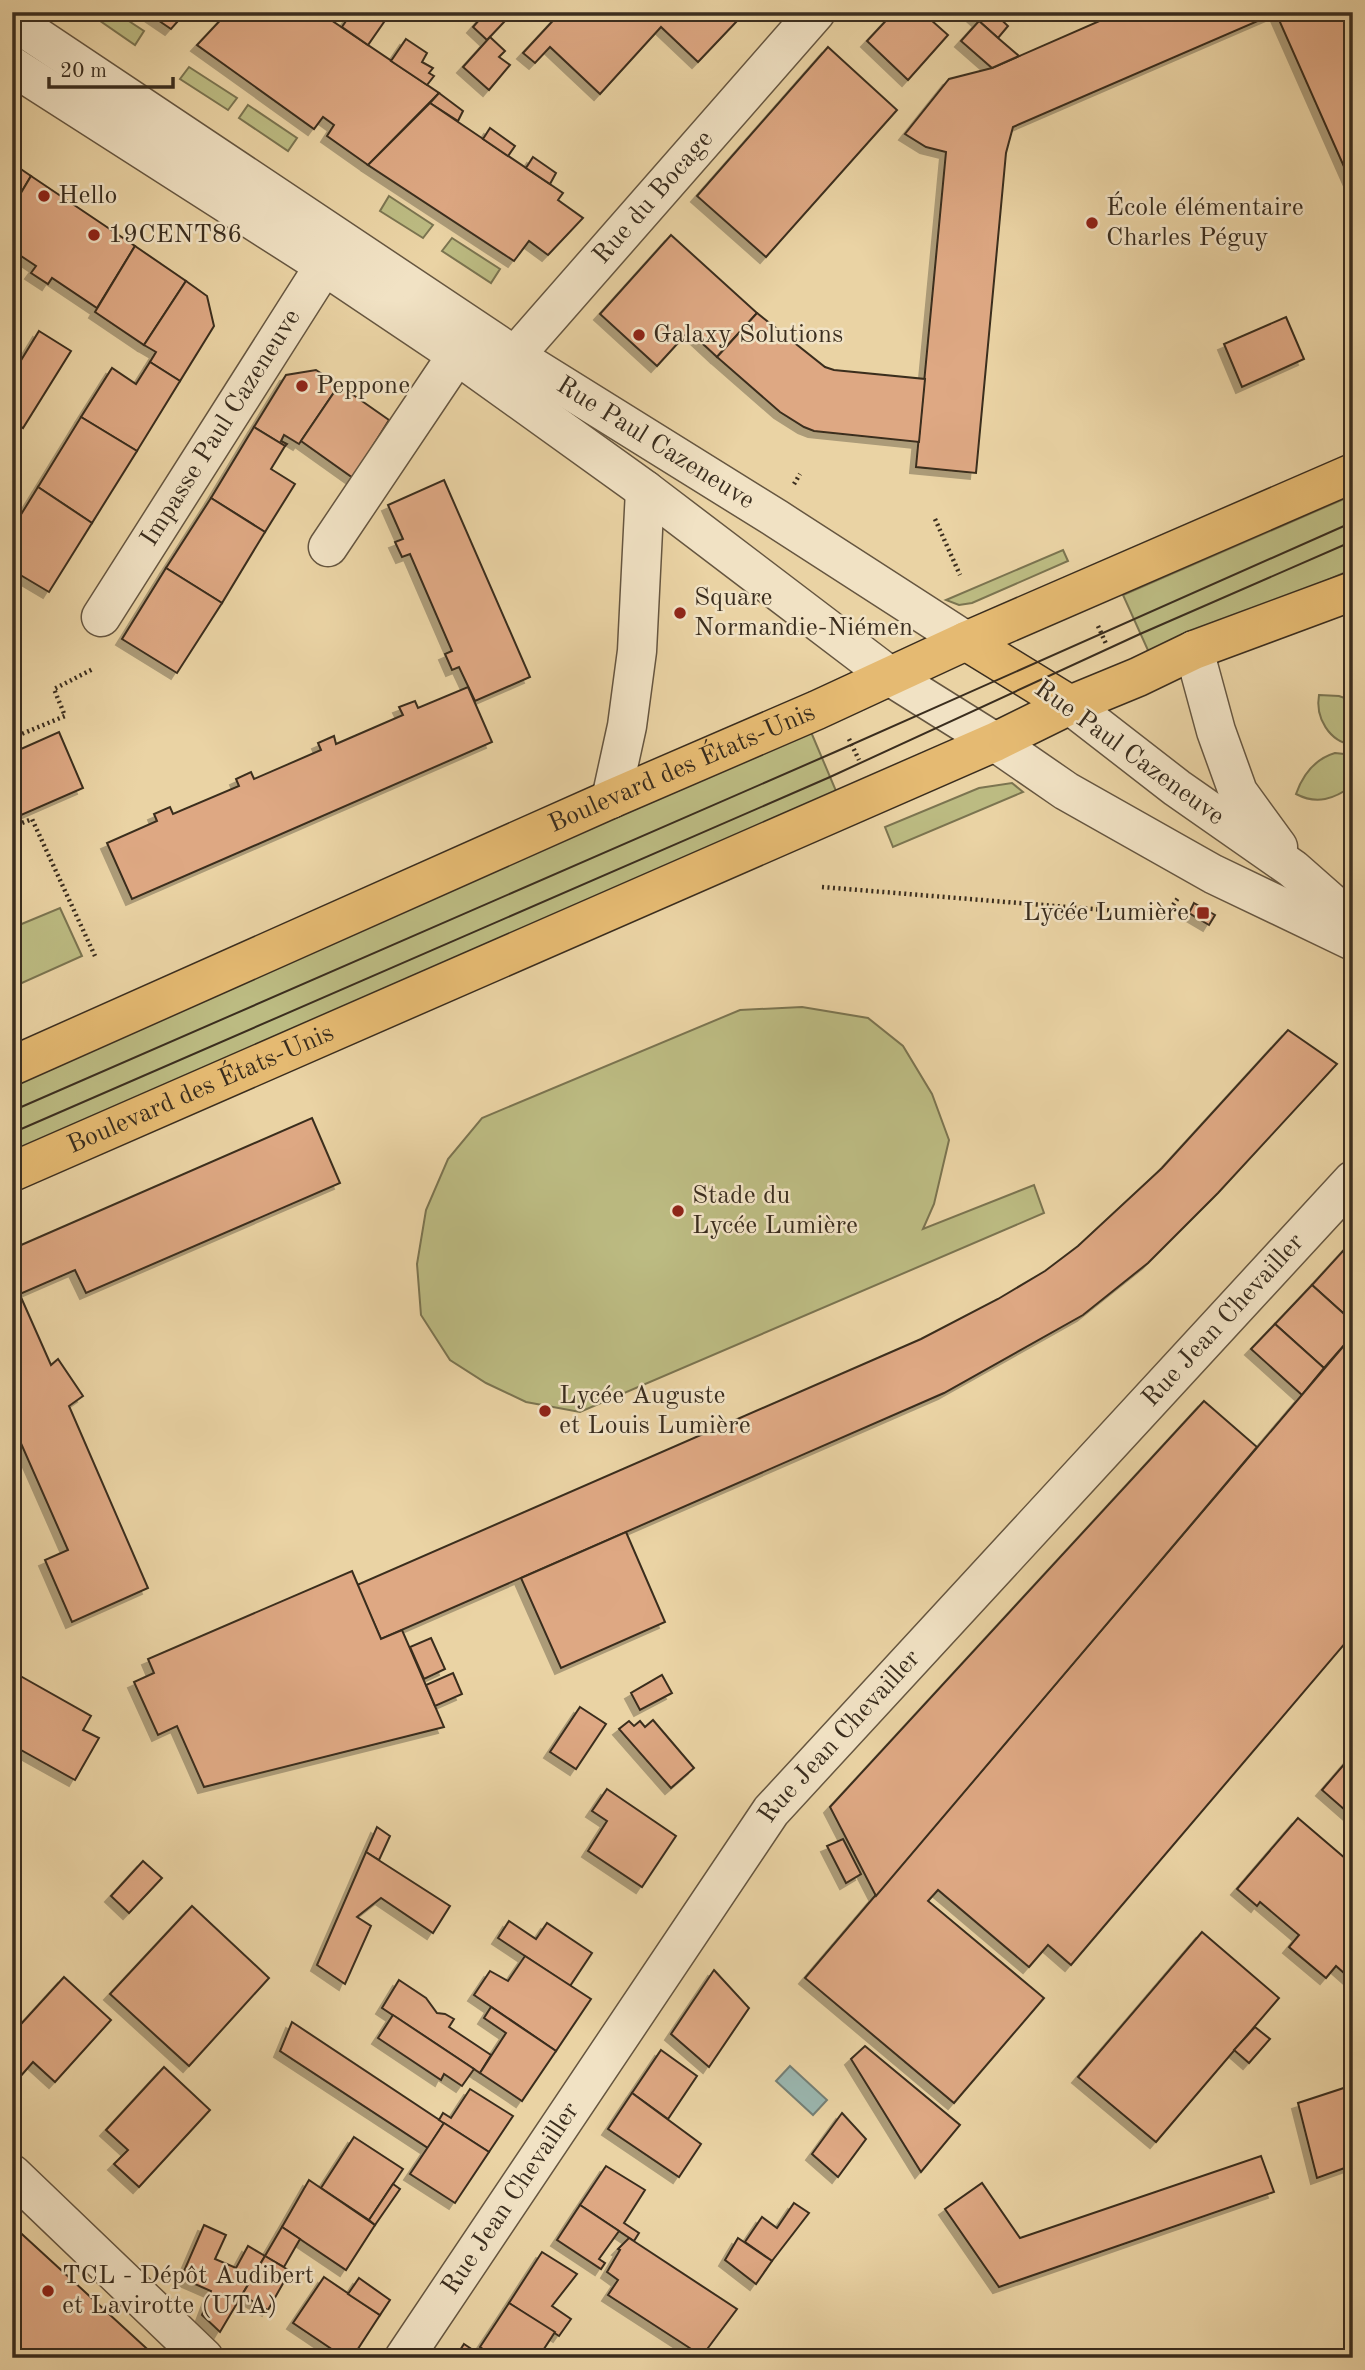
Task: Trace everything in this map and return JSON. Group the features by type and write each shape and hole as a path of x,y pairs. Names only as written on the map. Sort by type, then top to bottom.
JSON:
{"main road":[{"name":"Boulevard des États-Unis","path":"12,1066 891,677 966,641 1353,473"},
{"name":"Boulevard des États-Unis","path":"12,1172 995,742 1070,705 1194,650 1353,591"},
{"name":"Rue Paul Cazeneuve","path":"966,641 1070,705"}],"street":[{"name":"Rue du Bocage","path":"503,369 816,12"},
{"name":"Rue Paul Cazeneuve","path":"12,20 332,253 503,369 778,519 966,641"},
{"name":"Rue Paul Cazeneuve","path":"12,66 332,253 457,355 503,369 645,490 891,677 995,742 1066,791 1202,867 1353,941"},
{"name":"Impasse Paul Cazeneuve","path":"101,617 332,253"},
{"path":"328,547 457,355"},
{"name":"Rue Paul Cazeneuve","path":"611,799 627,726 637,651 645,490"},
{"name":"Rue Paul Cazeneuve","path":"1194,650 1216,731 1238,792 1293,869"},
{"name":"Rue Paul Cazeneuve","path":"1070,705 1177,788 1293,869 1353,922"},
{"name":"Rue Jean Chevailler","path":"404,2358 771,1811 1353,1180"},
{"path":"12,2174 204,2358"}],"path":[{"path":"934,519 960,575"},
{"path":"1083,590 1123,683"},
{"path":"12,738 65,716 54,689 93,669"},
{"path":"834,702 874,794"},
{"path":"12,827 32,819 95,956"},
{"path":"822,887 1166,915"}],"shaded area":[{"path":"96,12 115,12 144,31 135,45 93,16"},
{"path":"189,67 237,98 228,110 180,79"},
{"path":"248,105 297,138 288,151 239,118"},
{"path":"389,196 433,225 423,238 380,211"},
{"path":"452,238 500,269 491,283 442,251"},
{"path":"1353,495 1353,569 1151,657 1123,595"},
{"path":"1063,550 1068,561 972,603 959,605 946,600"},
{"path":"1319,695 1339,696 1353,701 1353,745 1337,739 1326,727 1319,712"},
{"path":"811,732 839,798 12,1159 12,1082"},
{"path":"1335,753 1353,755 1352,786 1339,794 1318,800 1296,794 1311,768 1321,759"},
{"path":"1012,783 1023,792 893,847 885,827 979,788"},
{"path":"60,908 82,956 13,987 12,928"},
{"name":"Stade du Lycée Lumière","path":"802,1007 868,1018 903,1046 932,1094 949,1140 934,1204 923,1229 1034,1185 1044,1213 580,1412 526,1402 486,1383 450,1360 421,1315 417,1264 426,1210 448,1159 482,1118 740,1010"}],"water":[{"path":"790,2066 827,2100 813,2115 776,2081"}],"building":[{"path":"146,12 186,12 171,29"},
{"path":"228,12 319,12 439,93 368,165 327,136 334,125 323,117 314,129 197,45"},
{"path":"352,12 368,12 384,22 368,45 342,27"},
{"path":"486,12 493,12 504,22 487,40 473,27"},
{"path":"561,12 730,12 738,20 698,62 661,27 600,94 550,47 535,63 523,53"},
{"path":"894,12 922,12 948,35 908,80 867,41"},
{"path":"969,12 993,12 1008,26 998,38"},
{"path":"1120,12 1342,12 1353,36 1353,187 1276,13 1013,127 1006,153 976,473 916,467 946,152 926,147 905,134 949,79 992,68"},
{"path":"979,21 1019,56 992,68 961,41"},
{"path":"490,37 505,51 499,57 510,65 489,90 463,67"},
{"path":"406,39 427,53 422,62 433,68 429,73 434,76 427,85 391,61"},
{"path":"828,47 897,110 766,257 697,196"},
{"path":"439,93 463,111 458,121 430,103"},
{"path":"430,103 563,193 558,200 583,218 548,255 529,241 514,261 368,165"},
{"path":"490,128 515,146 508,156 483,139"},
{"path":"533,157 556,173 550,184 526,168"},
{"path":"12,163 31,176 12,208"},
{"path":"31,176 135,246 97,308 52,278 48,284 31,273 36,266 12,250 12,208"},
{"path":"671,235 757,313 717,357 689,331 657,366 600,314"},
{"path":"135,246 186,281 144,345 95,312"},
{"path":"186,281 207,296 214,326 180,381 150,362 156,352 144,345"},
{"path":"757,313 825,367 925,379 919,442 814,431 780,412 717,357"},
{"path":"1286,317 1304,359 1242,387 1224,344"},
{"path":"39,331 71,351 23,428 12,421 12,375"},
{"path":"150,362 180,381 137,451 81,417 112,368 136,384"},
{"path":"316,370 339,385 299,444 284,435 281,441 287,444 285,446 254,427 286,375"},
{"path":"339,385 389,420 353,478 301,441"},
{"path":"81,417 137,451 92,523 38,487"},
{"path":"254,427 285,446 271,469 295,484 265,532 211,498"},
{"path":"444,480 530,677 475,701 459,667 452,670 445,654 452,651 410,554 402,557 395,542 403,539 388,505"},
{"path":"38,487 92,523 49,592 12,570 12,529"},
{"path":"211,498 265,532 222,603 166,568"},
{"path":"166,568 222,603 177,673 122,639"},
{"path":"468,687 492,742 132,899 107,843 157,821 154,814 170,807 173,814 239,786 236,779 251,772 254,779 321,750 318,743 334,736 336,744 403,715 399,707 415,701 418,708"},
{"path":"59,732 83,788 12,819 12,753"},
{"path":"1194,903 1215,915 1209,925 1189,913"},
{"path":"1288,1030 1337,1064 1218,1193 1148,1263 1083,1315 944,1393 381,1639 357,1585 921,1339 1045,1271 1078,1246 1162,1168"},
{"path":"312,1118 340,1183 86,1293 75,1270 20,1294 12,1277 12,1249"},
{"path":"1353,1240 1353,1322 1312,1285"},
{"path":"12,1277 51,1365 58,1359 83,1396 69,1406 148,1588 72,1622 45,1560 68,1550 12,1423"},
{"path":"1312,1285 1353,1322 1353,1335 1324,1368 1275,1324"},
{"path":"1275,1324 1324,1368 1302,1395 1251,1349"},
{"path":"1353,1335 1353,1634 1071,1965 1048,1945 1029,1967 938,1890 928,1901 1044,1998 954,2103 805,1978"},
{"path":"1204,1401 1257,1447 876,1896 830,1807"},
{"path":"626,1532 665,1622 561,1668 521,1578"},
{"path":"352,1571 381,1639 402,1630 444,1727 204,1787 177,1726 158,1735 134,1682 154,1673 148,1659"},
{"path":"431,1638 445,1669 424,1679 410,1647"},
{"path":"15,1673 91,1716 83,1730 99,1738 75,1780 12,1745 12,1677"},
{"path":"453,1673 462,1694 435,1706 426,1685"},
{"path":"662,1675 672,1693 640,1710 631,1693"},
{"path":"580,1707 606,1724 576,1769 550,1752"},
{"path":"653,1720 694,1768 671,1788 619,1729 629,1721 634,1726 640,1721 645,1727"},
{"path":"1353,1754 1353,1817 1322,1790"},
{"path":"607,1789 676,1836 642,1887 588,1851 607,1821 592,1811"},
{"path":"1298,1818 1353,1865 1353,1981 1336,1966 1326,1978 1289,1947 1299,1935 1260,1902 1257,1906 1237,1889"},
{"path":"377,1827 390,1836 379,1860 366,1852"},
{"path":"843,1839 861,1874 846,1883 827,1846"},
{"path":"366,1852 450,1906 433,1933 381,1898 357,1917 371,1926 345,1984 317,1965"},
{"path":"143,1861 162,1878 129,1913 111,1896"},
{"path":"192,1906 269,1978 189,2066 110,1994"},
{"path":"509,1921 536,1939 547,1923 592,1953 570,1986 498,1938"},
{"path":"1202,1932 1279,1998 1156,2142 1078,2077"},
{"path":"525,1956 591,1999 556,2051 474,1995 490,1971 508,1981"},
{"path":"714,1970 749,2008 709,2067 671,2034"},
{"path":"64,1977 111,2020 55,2082 33,2062 19,2078 12,2072 12,2034"},
{"path":"399,1980 426,1998 437,2013 454,2019 449,2027 491,2055 480,2073 382,2008"},
{"path":"491,2007 556,2051 522,2101 480,2073 506,2033 484,2018"},
{"path":"393,2015 474,2069 462,2086 444,2074 441,2080 378,2038"},
{"path":"292,2022 444,2123 428,2148 280,2051"},
{"path":"1255,2027 1270,2039 1249,2063 1234,2050"},
{"path":"865,2046 960,2125 921,2172 851,2059"},
{"path":"661,2050 697,2076 668,2119 632,2093"},
{"path":"164,2067 210,2110 139,2187 114,2164 128,2150 106,2130"},
{"path":"1353,2085 1353,2165 1317,2178 1298,2103"},
{"path":"470,2089 513,2116 489,2152 439,2120 443,2113 451,2118"},
{"path":"632,2093 701,2144 679,2177 608,2129"},
{"path":"842,2113 866,2139 838,2177 812,2154"},
{"path":"444,2123 489,2152 455,2203 410,2174"},
{"path":"354,2137 403,2169 369,2220 321,2188"},
{"path":"1261,2156 1274,2192 999,2287 945,2209 982,2183 1020,2238"},
{"path":"606,2166 645,2190 624,2223 639,2233 634,2241 580,2205"},
{"path":"309,2180 375,2225 346,2270 282,2227"},
{"path":"393,2184 400,2189 375,2225 369,2220"},
{"path":"794,2203 809,2213 772,2261 745,2242 762,2217 777,2228"},
{"path":"580,2205 619,2231 599,2259 605,2263 601,2269 557,2240"},
{"name":"TCL - Dépôt Audibert et Lavirotte (UTA)","path":"12,2225 157,2358 12,2358"},
{"path":"204,2225 226,2235 215,2259 236,2268 248,2246 265,2256 220,2332 202,2315 211,2291 181,2278"},
{"path":"282,2227 300,2239 284,2267 265,2256"},
{"path":"629,2238 737,2309 702,2356 608,2295 618,2280 607,2272 620,2250 618,2249"},
{"path":"738,2238 772,2261 756,2284 725,2260"},
{"path":"542,2252 577,2274 552,2306 571,2319 559,2336 509,2303"},
{"path":"265,2256 290,2271 268,2310 242,2295"},
{"path":"324,2277 380,2315 352,2358 345,2358 293,2323"},
{"path":"359,2278 390,2300 380,2315 348,2294"},
{"path":"509,2303 555,2332 538,2358 496,2358 480,2347"},
{"path":"464,2344 485,2358 455,2358"}],"tram line":[{"path":"12,1111 835,752 1353,522"},
{"path":"12,1133 830,777 1140,634 1353,541"}],"place":[{"name":"Hello","path":"44,196"},
{"name":"École élémentaire Charles Péguy","path":"1092,223"},
{"name":"19CENT86","path":"94,235"},
{"name":"Galaxy Solutions","path":"639,335"},
{"name":"Peppone","path":"302,386"},
{"name":"Square Normandie-Niémen","path":"680,613"},
{"name":"Lycée Lumière","path":"1203,913"},
{"name":"Stade du Lycée Lumière","path":"678,1211"},
{"name":"Lycée Auguste et Louis Lumière","path":"545,1411"},
{"name":"TCL - Dépôt Audibert et Lavirotte (UTA)","path":"48,2291"}]}
